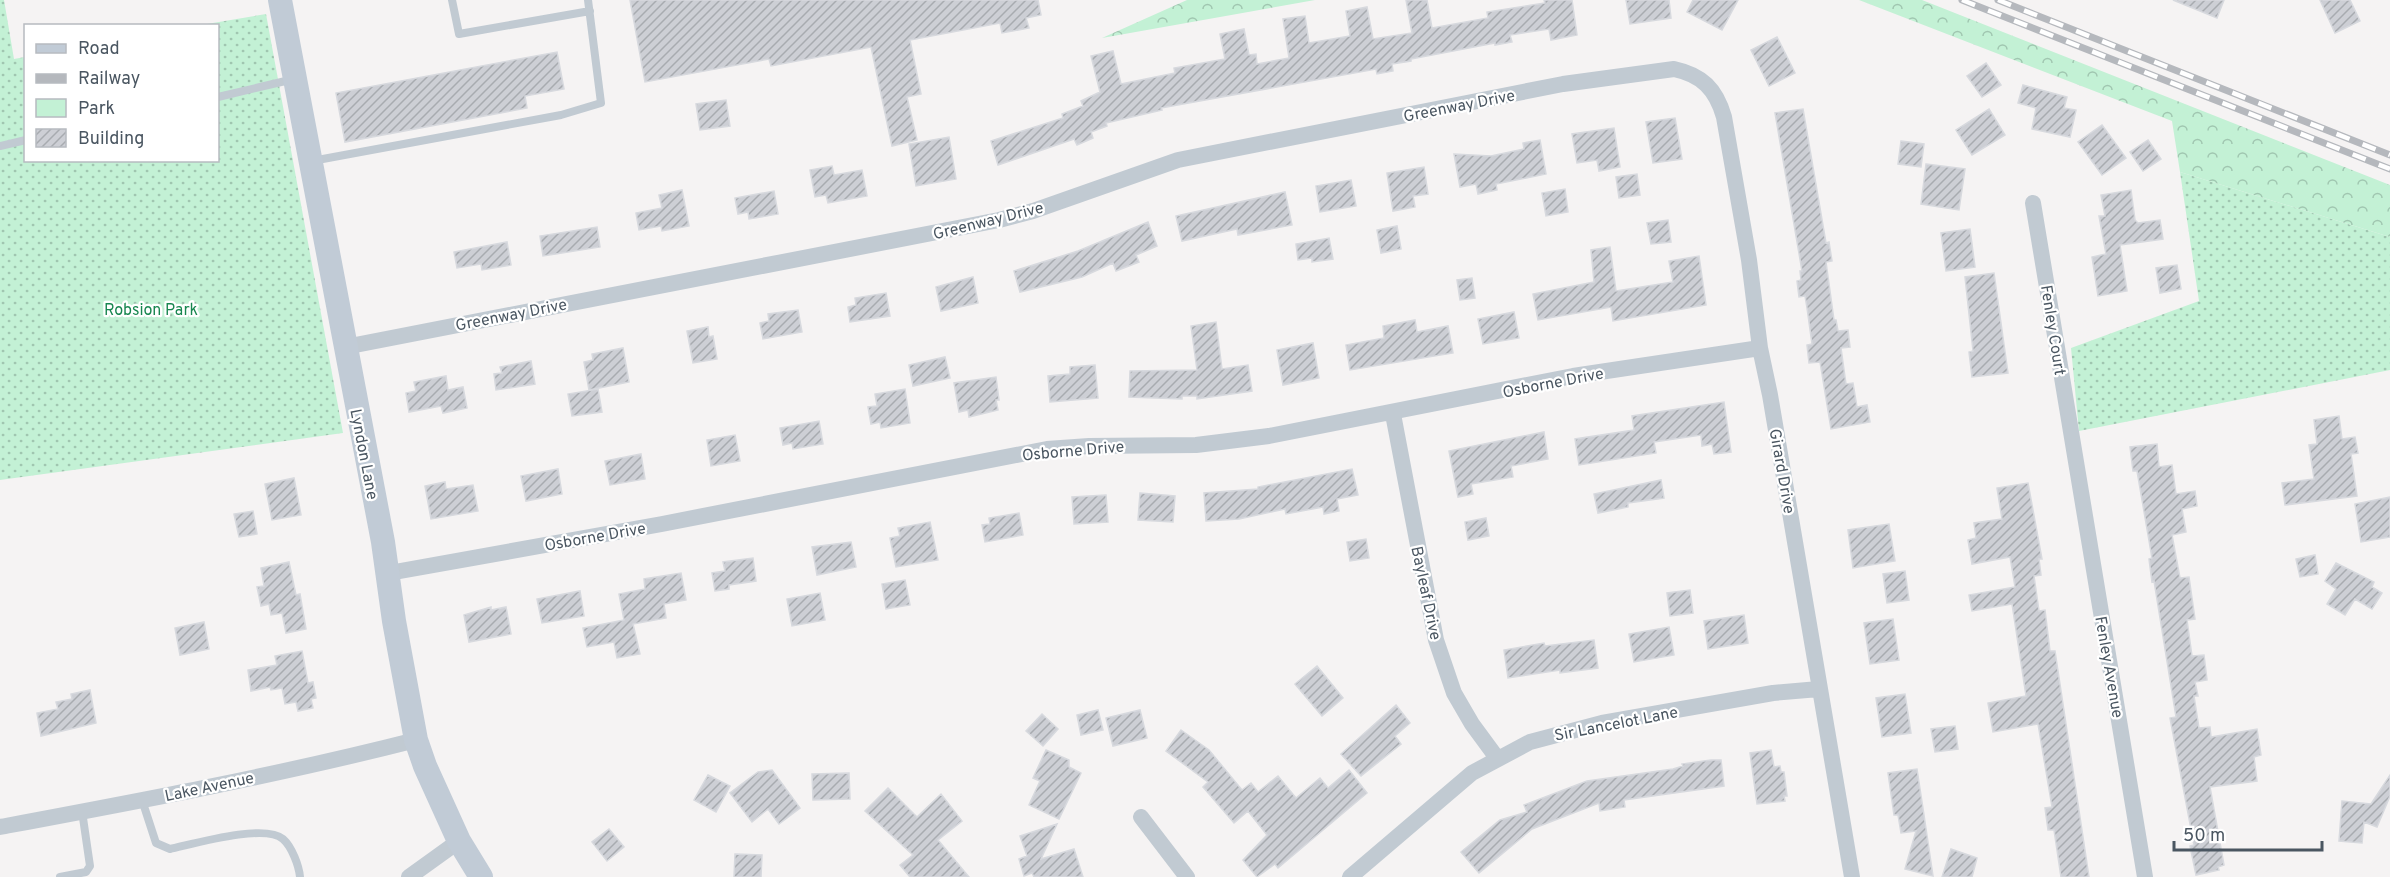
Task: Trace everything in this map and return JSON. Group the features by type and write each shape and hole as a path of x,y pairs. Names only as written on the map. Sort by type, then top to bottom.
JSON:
{"main road":[{"name":"Lyndon Lane","path":"280,0 389,573 394,621 416,740 425,766 459,841 481,877"}],"street":[{"name":"Greenway Drive","path":"345,347 999,220 1033,211 1178,160 1295,136 1563,84 1674,69 1696,76"},
{"name":"Girard Drive","path":"1696,76 1709,86 1719,99 1724,117 1749,260 1760,348 1852,877"},
{"name":"Fenley Court","path":"2033,203 2074,457"},
{"name":"Osborne Drive","path":"389,573 662,524 1047,449 1089,446 1196,445 1269,436 1393,414 1573,376 1760,348"},
{"name":"Bayleaf Drive","path":"1393,414 1436,640 1454,693 1472,724 1497,758"},
{"name":"Fenley Avenue","path":"2074,457 2145,877"},
{"name":"Sir Lancelot Lane","path":"1350,877 1472,773 1530,742 1566,730 1773,693 1820,689"},
{"name":"Lake Avenue","path":"0,827 351,757 416,740"},
{"path":"1140,817 1187,877"},
{"path":"409,877 459,841"}],"lane":[{"path":"452,0 459,34 590,11"},
{"path":"310,162 561,115 601,102 588,0"},
{"path":"219,97 294,79"},
{"path":"0,146 24,140"},
{"path":"142,800 156,843 170,849 264,831 283,839 299,867 300,877"},
{"path":"60,877 86,872 90,866 82,811"}],"green space":[{"name":"Robsion Park","path":"0,0 4,0 14,59 24,57 24,162 219,162 219,24 207,24 266,14 343,433 0,480"},
{"path":"1187,0 1315,0 1102,38"},
{"path":"1859,0 1922,0 2390,185 2390,237 2180,172 2172,121"},
{"path":"2180,172 2390,237 2390,370 2079,431 2071,348 2199,301"}],"building":[{"path":"630,0 1038,0 1041,15 1026,18 1029,28 1002,33 1000,23 910,40 921,94 907,97 917,140 892,146 871,47 771,66 769,59 645,82"},
{"path":"1406,0 1427,0 1432,28 1488,18 1487,12 1545,3 1544,0 1572,0 1577,35 1551,40 1549,29 1510,35 1512,42 1495,45 1495,43 1411,59 1411,61 1392,64 1393,71 1377,74 1376,69 1161,108 1162,110 1106,123 1107,126 1091,132 1093,138 1077,145 1074,139 998,165 991,141 1063,118 1062,114 1083,106 1081,101 1100,92 1091,56 1113,51 1121,84 1175,73 1174,68 1225,59 1220,34 1244,29 1249,55 1256,54 1257,64 1289,58 1283,19 1305,16 1309,43 1350,36 1346,11 1367,7 1373,39 1412,33"},
{"path":"1626,0 1669,0 1671,18 1630,24"},
{"path":"1693,0 1738,0 1722,30 1687,12"},
{"path":"2173,0 2224,0 2217,18"},
{"path":"2320,0 2350,0 2360,21 2335,33"},
{"path":"1777,37 1795,73 1769,86 1751,50"},
{"path":"557,52 564,89 525,96 527,108 345,142 336,93"},
{"path":"1986,63 2001,85 1982,97 1967,76"},
{"path":"2023,85 2067,97 2064,108 2076,110 2070,137 2032,129 2036,108 2018,103"},
{"path":"726,100 730,126 700,130 696,104"},
{"path":"1803,109 1826,243 1829,242 1832,261 1826,262 1834,320 1836,320 1838,331 1848,330 1850,347 1841,348 1846,384 1853,383 1857,407 1867,405 1870,422 1831,429 1820,362 1809,363 1807,345 1812,344 1805,296 1799,297 1797,281 1801,280 1800,271 1802,271 1775,113"},
{"path":"1989,109 2005,135 1972,155 1956,130"},
{"path":"1675,118 1682,159 1653,163 1646,122"},
{"path":"2102,125 2126,158 2102,175 2078,142"},
{"path":"1614,128 1620,167 1599,171 1597,160 1577,163 1572,134"},
{"path":"949,137 956,179 916,186 909,144"},
{"path":"1540,140 1546,174 1496,184 1497,190 1478,194 1476,184 1460,187 1454,154 1491,156 1524,149 1523,143"},
{"path":"2148,140 2161,159 2143,171 2130,152"},
{"path":"1901,141 1924,144 1921,167 1898,164"},
{"path":"1926,164 1965,169 1959,210 1921,204"},
{"path":"832,166 834,175 862,170 867,196 828,203 826,195 815,197 810,170"},
{"path":"1424,167 1428,194 1413,196 1415,207 1393,211 1387,173"},
{"path":"1637,174 1640,195 1619,198 1616,177"},
{"path":"1351,180 1356,206 1320,212 1316,186"},
{"path":"1565,189 1568,212 1546,216 1542,193"},
{"path":"682,190 689,226 662,231 661,226 639,230 636,213 662,208 659,195"},
{"path":"2131,190 2135,220 2138,223 2160,220 2163,239 2120,245 2127,291 2098,296 2092,257 2106,254 2099,216 2105,216 2101,195"},
{"path":"774,191 778,214 749,219 748,212 738,214 735,198"},
{"path":"1285,192 1292,225 1238,235 1237,229 1182,241 1176,216"},
{"path":"1668,220 1671,242 1651,244 1647,223"},
{"path":"1148,222 1157,246 1136,255 1139,262 1116,271 1113,263 1082,277 1020,292 1014,271 1078,251"},
{"path":"1397,226 1401,249 1381,253 1377,230"},
{"path":"597,227 600,247 543,256 540,236"},
{"path":"1970,229 1975,267 1946,271 1941,233"},
{"path":"1329,238 1333,259 1312,262 1312,258 1298,260 1296,244"},
{"path":"507,242 511,265 482,270 481,264 457,268 454,252"},
{"path":"1610,247 1616,291 1673,282 1669,261 1699,256 1706,305 1613,321 1611,307 1538,320 1533,294 1594,282 1591,250"},
{"path":"2177,265 2181,289 2160,293 2156,268"},
{"path":"1994,273 2008,373 1972,377 1969,352 1973,351 1965,277"},
{"path":"973,277 978,303 941,311 936,287"},
{"path":"1472,278 1475,298 1460,300 1457,280"},
{"path":"886,293 890,316 850,322 848,307 856,305 855,298"},
{"path":"798,310 802,332 763,339 760,323 769,321 768,314"},
{"path":"1514,312 1519,338 1483,344 1478,319"},
{"path":"1415,320 1417,332 1448,326 1453,353 1350,370 1346,345 1384,338 1383,326"},
{"path":"1216,322 1222,369 1248,365 1252,391 1197,399 1197,396 1182,396 1182,399 1129,397 1130,371 1197,370 1191,326"},
{"path":"708,327 709,337 713,336 717,359 693,363 687,331"},
{"path":"1313,343 1319,378 1283,385 1277,350"},
{"path":"623,348 629,382 589,390 584,362 593,360 592,354"},
{"path":"945,357 950,378 913,386 909,365"},
{"path":"531,361 535,384 496,390 494,374 502,373 500,367"},
{"path":"1095,365 1098,398 1050,402 1048,376 1070,374 1070,367"},
{"path":"446,376 448,390 463,387 467,408 443,413 441,406 409,412 406,393 416,391 414,382"},
{"path":"996,377 998,410 969,417 968,410 959,412 954,383"},
{"path":"598,389 602,412 572,416 568,394"},
{"path":"905,389 910,423 881,428 880,422 871,424 868,407 877,406 875,394"},
{"path":"1724,402 1731,452 1714,454 1712,444 1702,446 1701,435 1654,442 1656,453 1579,465 1575,439 1634,430 1632,416"},
{"path":"2339,416 2342,439 2355,437 2358,453 2351,454 2357,496 2285,505 2282,483 2314,479 2309,445 2317,444 2314,420"},
{"path":"819,421 823,444 793,449 792,443 783,445 780,428"},
{"path":"1544,432 1548,459 1511,466 1513,477 1471,484 1473,494 1458,497 1449,451"},
{"path":"735,435 740,461 711,466 707,440"},
{"path":"2157,444 2159,467 2172,465 2176,494 2195,491 2197,506 2182,509 2186,532 2172,535 2180,578 2189,577 2195,619 2187,620 2192,656 2204,655 2207,680 2195,682 2198,696 2194,696 2199,728 2210,727 2211,737 2257,729 2261,755 2254,757 2257,781 2210,787 2224,865 2218,867 2219,870 2196,875 2190,846 2194,845 2170,718 2176,717 2154,581 2152,582 2149,559 2152,558 2137,471 2133,471 2130,447"},
{"path":"641,454 645,479 610,485 605,461"},
{"path":"558,469 562,494 526,501 521,476"},
{"path":"1352,469 1358,495 1337,499 1339,511 1324,514 1323,507 1286,514 1285,509 1239,519 1206,521 1204,493 1258,489 1258,487"},
{"path":"294,478 301,515 272,520 265,484"},
{"path":"1661,480 1664,498 1628,503 1628,507 1598,513 1594,494"},
{"path":"445,482 446,489 473,485 478,511 431,519 425,486"},
{"path":"2028,483 2042,559 2039,559 2041,575 2034,576 2039,611 2045,610 2050,651 2055,651 2089,877 2061,877 2054,830 2048,830 2045,808 2052,807 2038,724 1993,732 1988,703 2026,696 2012,604 1972,611 1969,595 2015,587 2010,557 1972,564 1968,540 1976,538 1974,523 2002,519 1997,488"},
{"path":"1140,493 1175,496 1173,522 1138,520"},
{"path":"1106,495 1108,522 1074,524 1072,497"},
{"path":"2390,497 2390,537 2361,542 2355,504"},
{"path":"253,511 257,534 239,537 234,514"},
{"path":"1019,513 1023,535 985,542 982,525 990,524 989,518"},
{"path":"1486,518 1489,536 1468,540 1465,522"},
{"path":"930,522 938,560 896,567 890,538 900,536 898,528"},
{"path":"1889,524 1895,561 1853,568 1848,530"},
{"path":"1366,539 1369,558 1350,561 1347,542"},
{"path":"851,542 856,567 817,575 812,547"},
{"path":"2315,555 2318,574 2300,577 2296,559"},
{"path":"753,558 756,581 729,585 729,589 715,591 712,573 725,571 723,562"},
{"path":"289,562 296,595 300,594 306,629 286,633 282,613 271,615 269,604 261,606 257,587 264,586 261,568"},
{"path":"2336,563 2374,582 2372,587 2382,593 2372,609 2355,599 2345,615 2327,604 2336,589 2325,581"},
{"path":"1905,571 1909,600 1887,603 1883,574"},
{"path":"681,573 686,600 664,604 666,618 633,624 640,654 617,658 614,642 587,647 583,628 624,620 619,594 645,589 644,579"},
{"path":"905,580 910,605 886,609 882,584"},
{"path":"1690,590 1693,613 1670,616 1667,593"},
{"path":"580,591 584,616 542,623 537,599"},
{"path":"820,593 825,620 792,626 787,599"},
{"path":"491,607 491,610 506,607 511,634 469,642 464,615"},
{"path":"1744,615 1748,643 1708,649 1704,621"},
{"path":"1893,619 1899,660 1870,664 1864,623"},
{"path":"204,622 209,649 180,655 175,628"},
{"path":"1669,627 1674,655 1634,662 1629,634"},
{"path":"1594,640 1598,668 1560,673 1560,670 1508,678 1504,650 1544,643 1545,646"},
{"path":"302,651 308,683 313,682 316,698 311,699 313,708 298,711 296,702 285,704 282,688 271,690 270,687 251,691 248,670 277,665 275,656"},
{"path":"1317,666 1343,698 1322,716 1295,684"},
{"path":"90,690 96,723 41,736 37,713 58,709 56,702 72,699 71,694"},
{"path":"1905,694 1911,733 1882,737 1876,698"},
{"path":"1396,705 1410,723 1395,736 1401,744 1361,776 1341,754"},
{"path":"1098,710 1103,730 1081,735 1077,715"},
{"path":"1140,710 1147,738 1113,746 1106,718"},
{"path":"1042,714 1058,729 1043,746 1026,731"},
{"path":"1955,726 1958,749 1935,752 1931,729"},
{"path":"1181,730 1209,750 1242,790 1251,783 1258,792 1278,776 1296,798 1320,778 1328,788 1349,770 1367,793 1278,868 1275,864 1257,877 1243,860 1267,835 1248,811 1234,823 1203,787 1208,782 1166,751"},
{"path":"1046,750 1069,760 1069,767 1081,773 1059,819 1029,805 1040,781 1033,778"},
{"path":"1771,750 1774,767 1780,766 1781,772 1784,772 1787,796 1784,796 1785,801 1757,804 1750,753"},
{"path":"1721,760 1724,786 1624,800 1625,807 1600,811 1599,803 1532,829 1479,873 1461,852 1500,820 1527,812 1524,805 1587,781 1673,769 1683,766 1682,764"},
{"path":"1917,769 1933,876 1905,869 1916,831 1901,833 1898,815 1894,815 1888,773"},
{"path":"772,770 800,808 779,824 768,809 752,822 730,793 758,772"},
{"path":"849,773 850,799 813,800 812,774"},
{"path":"708,775 730,786 716,812 694,800"},
{"path":"2390,775 2390,796 2377,827 2364,822 2362,843 2339,841 2342,801 2371,804"},
{"path":"888,788 917,817 941,794 962,821 938,840 969,877 910,877 900,865 913,855 865,811"},
{"path":"1057,824 1041,859 1074,849 1083,877 1034,877 1032,873 1024,876 1019,859 1027,856 1020,836"},
{"path":"609,829 624,847 607,861 592,842"},
{"path":"1951,849 1977,858 1972,877 1942,877"},
{"path":"735,854 762,855 761,877 734,877"}],"railway":[{"path":"1962,0 2390,169"},
{"path":"1998,0 2390,155"}]}
